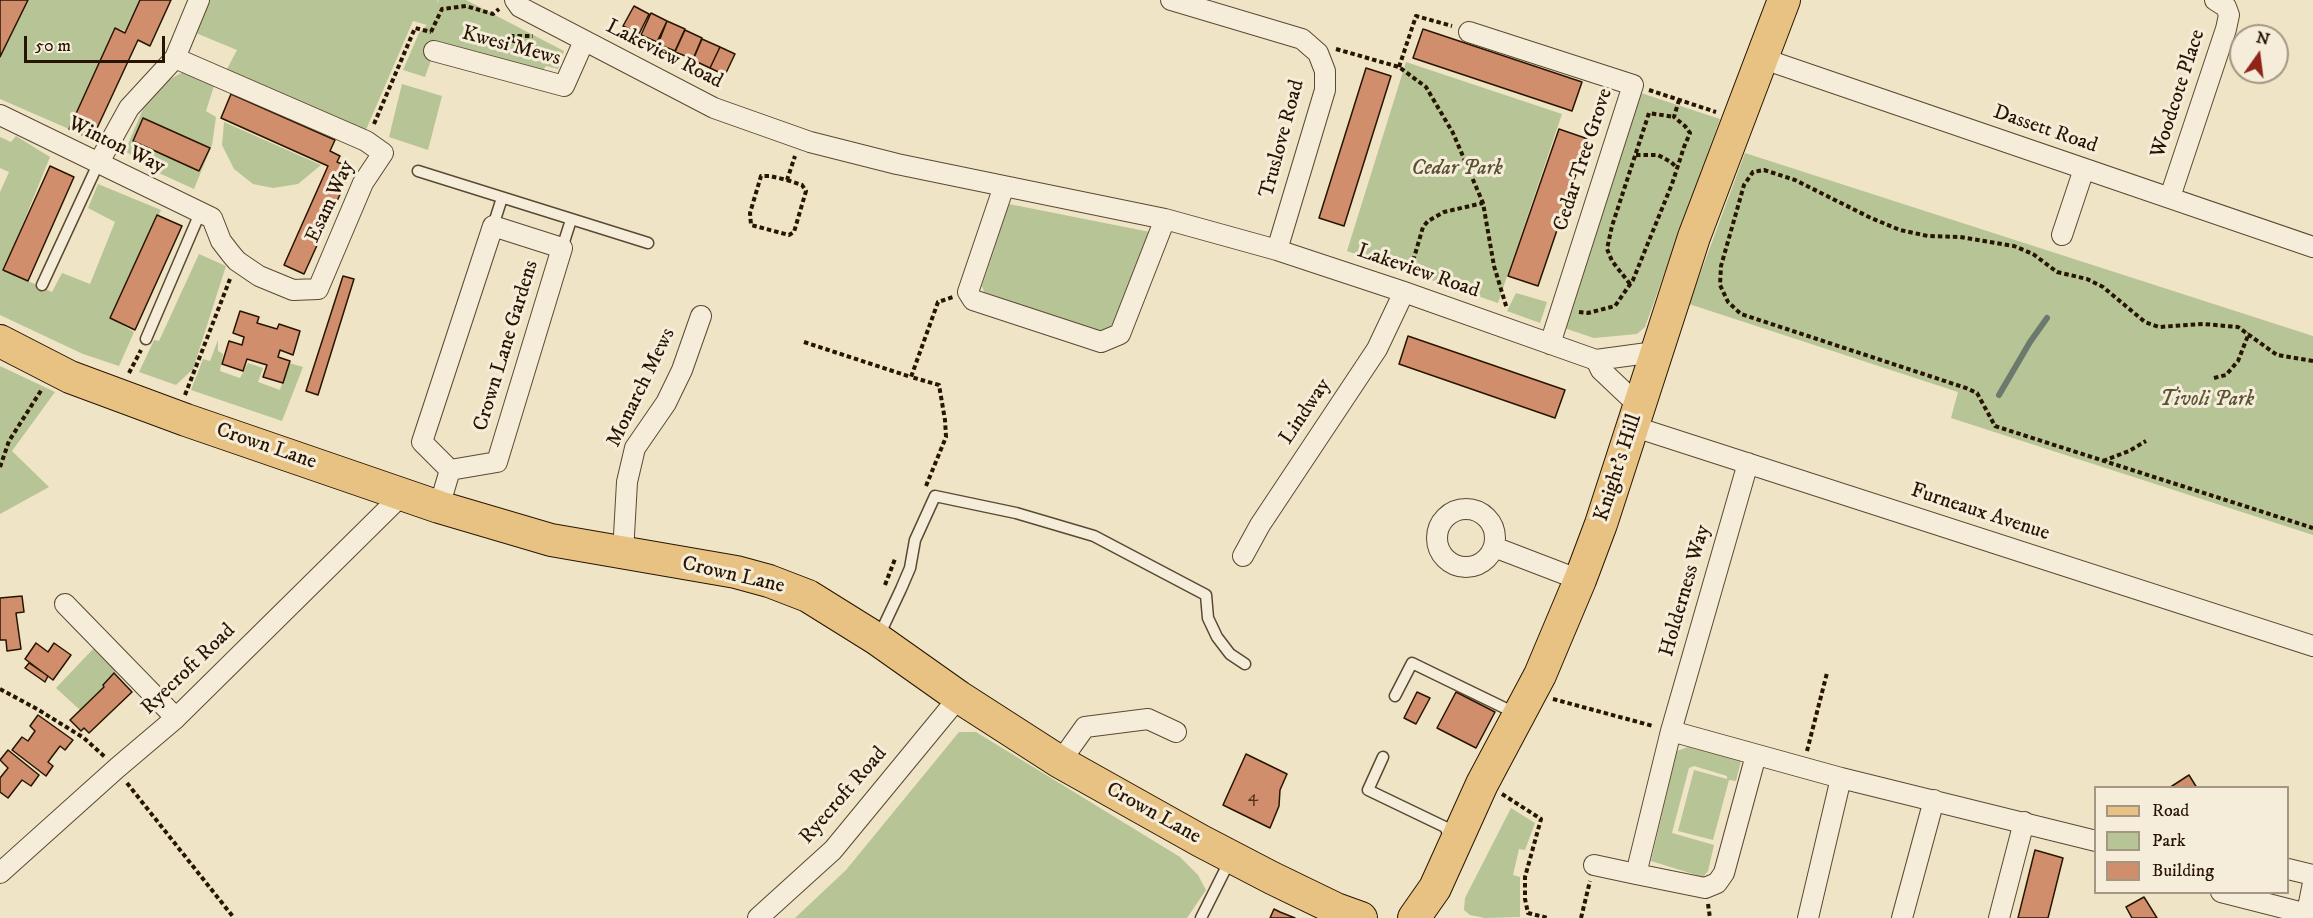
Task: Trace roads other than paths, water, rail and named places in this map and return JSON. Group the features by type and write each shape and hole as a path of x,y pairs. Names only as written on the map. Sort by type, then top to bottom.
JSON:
{"main road":[{"name":"Knight's Hill","path":"1414,918 1435,888 1482,784 1526,704 1580,580 1694,237 1783,0"},
{"name":"Crown Lane","path":"0,341 70,377 439,507 551,540 736,572 769,581 808,596 878,639 959,697 1060,762 1232,857 1336,909 1361,918"}],"street":[{"path":"98,164 129,108 175,58 199,0"},
{"name":"Lakeview Road","path":"514,0 520,7 714,108 800,138 897,164 1165,219 1277,250 1406,286 1596,360 1655,352"},
{"name":"Truslove Road","path":"1171,0 1302,39 1318,53 1325,71 1325,90 1277,250"},
{"name":"Woodcote Place","path":"2170,197 2226,29 2229,15 2221,3"},
{"name":"Cedar Tree Grove","path":"1470,32 1633,85 1550,344"},
{"name":"Kwesi Mews","path":"436,39 564,86 584,41"},
{"name":"Esam Way","path":"175,58 366,141 383,153 363,183 318,289 293,290 259,276 237,261 221,241 206,216"},
{"name":"Dassett Road","path":"1761,58 2313,247"},
{"name":"Winton Way","path":"0,115 206,216"},
{"path":"2062,235 2084,169"},
{"path":"1004,186 968,292 973,300 1101,342 1120,334 1165,219"},
{"path":"439,507 450,470 422,442 493,226"},
{"name":"Crown Lane Gardens","path":"450,470 497,462 562,249 493,226"},
{"name":"Lindway","path":"1243,556 1260,525 1377,349 1406,286"},
{"name":"Monarch Mews","path":"622,553 627,482 635,448 666,403 701,316"},
{"path":"1596,360 1635,416"},
{"name":"Furneaux Avenue","path":"1635,416 1748,463 2313,646"},
{"name":"Holderness Way","path":"1636,874 1671,731 1748,463"},
{"name":"Ryecroft Road","path":"3,866 176,718 403,494"},
{"path":"1494,548 1580,580"},
{"path":"66,604 176,718"},
{"name":"Ryecroft Road","path":"758,918 833,850 959,697"},
{"path":"1060,762 1085,727 1148,719 1176,732"},
{"path":"1671,731 1841,778 2094,840"},
{"path":"1594,865 1706,888 1717,883 1724,873 1755,754"},
{"path":"1808,918 1841,778"},
{"path":"1902,918 1934,800"},
{"path":"1999,918 2024,822"},
{"path":"2289,869 2313,875"},
{"path":"2227,894 2306,916 2313,883"}],"lane":[{"path":"42,285 98,164"},
{"path":"418,171 648,243"},
{"path":"493,226 502,198"},
{"path":"146,339 206,216"},
{"path":"562,249 571,220"},
{"path":"878,639 910,568 915,540 935,496 1016,513 1094,536 1206,595 1208,618 1217,637 1230,654 1245,664"},
{"path":"1395,696 1412,663 1526,704"},
{"path":"1383,757 1368,790 1445,828 1455,847"},
{"path":"1201,918 1232,857"}],"waterway":[{"path":"1999,395 2047,318"}],"park label":[{"name":"Cedar Park","path":"1457,170"},
{"name":"Tivoli Park","path":"2207,401"}]}
